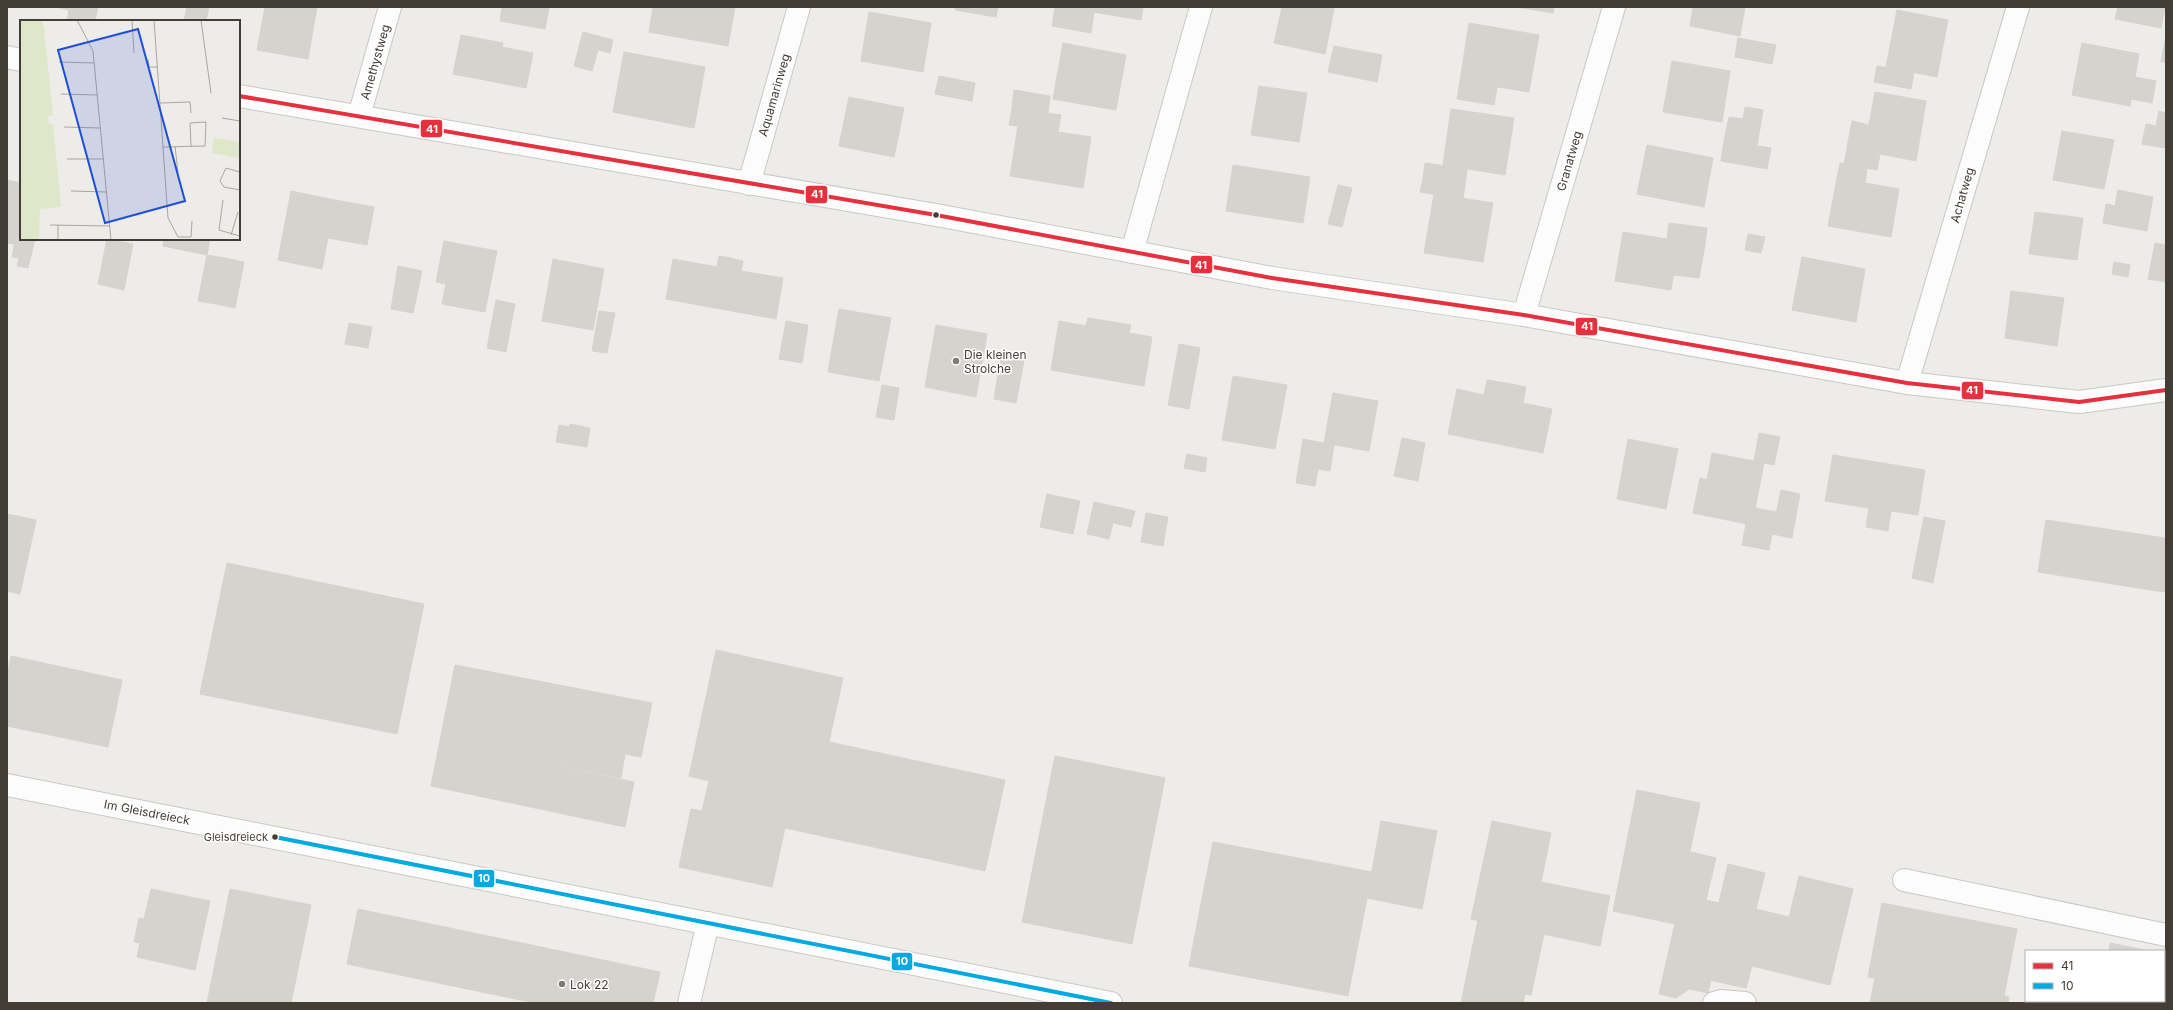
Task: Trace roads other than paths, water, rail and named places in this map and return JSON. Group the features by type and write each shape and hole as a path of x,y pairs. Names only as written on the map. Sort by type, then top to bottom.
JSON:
{"street":[{"name":"Amethystweg","path":"359,116 390,7"},
{"name":"Aquamarinweg","path":"749,184 799,7"},
{"path":"1132,252 1201,7"},
{"name":"Granatweg","path":"1524,315 1614,7"},
{"name":"Achatweg","path":"1906,383 2018,7"},
{"path":"7,57 20,60"},
{"path":"240,96 749,184 1272,278 1524,315 1906,383 2079,402 2166,390"},
{"name":"Im Gleisdreieck","path":"7,785 1111,1003"},
{"path":"1904,880 2166,935"},
{"path":"689,1003 708,923"},
{"path":"1714,1003 1721,1001 1745,1003"}],"place":[{"name":"Die kleinen Strolche","path":"956,361"},
{"name":"Gleisdreieck","path":"275,837"},
{"name":"Lok 22","path":"562,984"}]}
